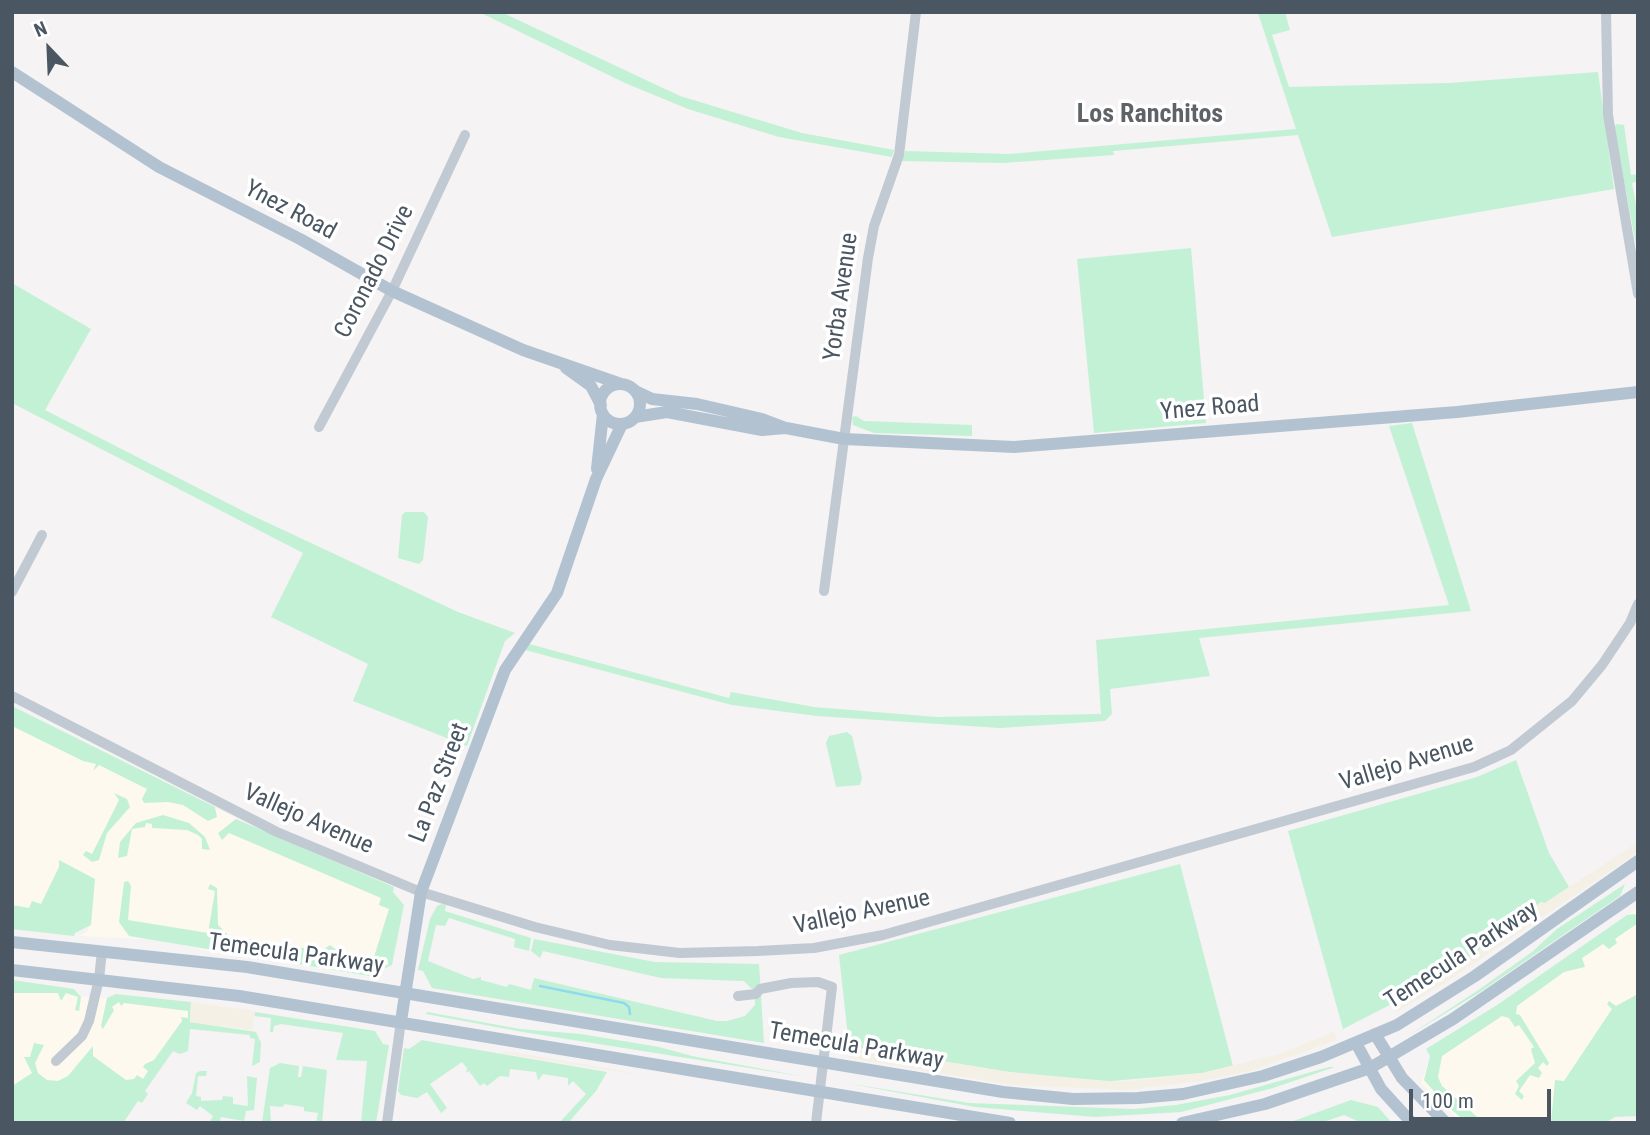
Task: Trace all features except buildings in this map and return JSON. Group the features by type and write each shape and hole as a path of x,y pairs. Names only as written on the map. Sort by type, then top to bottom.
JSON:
{"main road":[{"name":"Ynez Road","path":"12,72 159,167 300,239 393,291 560,364 592,386 602,409"},
{"name":"Ynez Road","path":"560,364 581,368 621,384"},
{"path":"621,384 635,391 640,407 635,417 622,424 611,421 602,409 605,392 621,384"},
{"name":"Ynez Road","path":"635,391 652,399 697,404 762,419 786,428 844,439 1014,447 1457,412 1638,392"},
{"name":"La Paz Street","path":"596,479 602,409"},
{"name":"Ynez Road","path":"635,417 667,412 762,430 786,428"},
{"name":"La Paz Street","path":"401,1021 421,892 505,670 557,593 596,479 622,424"},
{"name":"Temecula Parkway","path":"12,942 247,967 1024,1095 1116,1099 1183,1094 1263,1076 1356,1043 1397,1025 1475,976 1638,861"},
{"name":"Temecula Parkway","path":"1182,1123 1265,1104 1370,1068 1390,1058 1454,1019 1638,892"},
{"name":"Temecula Parkway","path":"12,970 239,996 1010,1123"},
{"path":"1375,1034 1402,1078 1446,1123"},
{"path":"1356,1043 1381,1089 1412,1123"}],"street":[{"name":"Yorba Avenue","path":"824,591 874,226 899,155 916,12"},
{"path":"1606,12 1608,115 1638,294"},
{"name":"Coronado Drive","path":"318,427 393,291 465,135"},
{"path":"12,592 42,535"},
{"name":"Vallejo Avenue","path":"12,696 277,832 421,892 535,927 600,943 680,953 814,947 883,934 1474,767 1511,750 1572,701 1602,665 1630,623 1638,604"},
{"path":"56,1061 82,1036 89,1021 99,979 102,951"},
{"path":"738,996 756,994 760,989 791,983 828,984 833,990 816,1123"},
{"name":"La Paz Street","path":"387,1123 401,1021"}],"shaded area":[{"path":"12,706 276,838 394,887 393,892 404,905 392,965 375,973 375,977 213,952 163,940 79,936 88,931 90,922 12,910"},
{"path":"1638,908 1638,1008 1568,1123 1462,1123 1421,1083 1430,1056 1426,1049 1497,1005"},
{"path":"74,989 81,997 107,998 116,994 191,1002 190,1022 141,1094 68,1076 58,1081 47,1080 12,1091 12,990"}],"green space":[{"path":"479,12 501,12 680,96 802,133 894,150 892,157 779,137 688,109 625,83"},
{"path":"1285,12 1290,30 1272,35 1289,87 1449,83 1598,72 1614,189 1332,237 1298,135 1113,151 1114,155 1003,163 902,161 905,151 1009,154 1296,129 1258,13"},
{"path":"1617,124 1624,125 1631,175 1638,174 1638,181 1632,183 1638,216 1638,256 1614,127"},
{"path":"1191,248 1206,423 1094,433 1077,259"},
{"path":"12,283 91,329 45,410 247,513 458,612 515,633 505,641 467,746 353,701 368,664 271,617 303,553 12,403"},
{"path":"856,416 864,421 972,425 972,436 874,433 853,425 852,417"},
{"path":"1412,423 1471,611 1199,638 1210,676 1110,689 1112,714 1105,721 1000,728 817,716 732,705 525,650 529,644 729,698 731,692 814,707 937,717 1101,714 1096,640 1449,605 1389,426"},
{"path":"405,512 424,512 428,517 423,560 419,564 398,558 402,515"},
{"path":"12,706 215,807 217,817 208,821 183,805 168,802 144,803 142,799 147,789 99,765 93,771 96,764 83,761 12,726"},
{"path":"847,732 852,736 862,778 860,785 836,787 826,743 829,736"},
{"path":"1516,760 1549,853 1569,887 1545,903 1541,902 1515,924 1503,928 1497,938 1457,965 1449,966 1439,977 1432,981 1425,980 1417,991 1343,1029 1288,831 1477,777"},
{"path":"114,793 127,799 130,807 107,833 99,860 92,862 83,855 86,851 92,854 119,800"},
{"path":"163,815 189,823 205,837 210,850 202,849 202,839 187,830 152,828 152,824 146,823 145,827 132,829 127,856 118,858 120,842 136,823"},
{"path":"236,819 394,887 393,892 404,905 392,965 375,973 375,977 129,936 119,922 124,882 128,881 131,886 128,920 208,933 215,891 208,889 210,884 217,888 218,925 229,936 321,951 330,945 338,951 337,954 352,958 351,961 356,963 357,960 371,967 372,964 388,965 388,961 373,960 389,909 379,905 381,898 229,833 222,840 218,833"},
{"path":"59,860 95,879 91,925 74,936 12,929 12,905 29,908 32,901 41,904 59,867"},
{"path":"1180,864 1233,1066 1202,1073 1101,1082 1009,1072 849,1046 839,955"},
{"path":"1625,884 1620,896 1480,992 1408,1036 1477,991 1532,952 1557,929"},
{"path":"446,905 445,911 531,938 529,951 514,947 515,939 449,918 445,926 436,925 428,961 473,979 481,977 481,980 507,987 509,984 531,990 534,978 717,1021 727,1021 745,1016 755,1005 755,992 744,981 661,978 543,951 540,958 531,951 534,939 655,962 759,964 764,1043 432,988 423,971 418,970 430,919 437,906"},
{"path":"1627,915 1638,916 1638,923 1615,939 1617,943 1609,949 1603,944 1582,958 1585,967 1564,972 1517,1006 1516,1014 1520,1015 1549,1063 1547,1066 1543,1062 1538,1068 1542,1073 1539,1078 1530,1075 1519,1091 1524,1096 1522,1100 1515,1094 1519,1086 1516,1081 1535,1063 1531,1049 1534,1047 1519,1025 1515,1027 1509,1018 1502,1016 1442,1056 1438,1077 1442,1086 1484,1123 1467,1123 1446,1105 1424,1080 1430,1056 1426,1049 1497,1005"},
{"path":"12,980 74,989 81,997 79,1011 75,1010 78,997 66,993 61,1001 58,993 12,993"},
{"path":"116,994 191,1002 190,1022 256,1032 261,1043 260,1062 252,1066 255,1039 250,1038 250,1035 190,1029 188,1051 180,1054 173,1051 145,1091 148,1094 142,1103 138,1101 123,1123 12,1123 12,1086 32,1073 24,1057 30,1057 34,1043 44,1045 35,1063 38,1073 47,1080 58,1081 68,1076 93,1046 93,1056 126,1080 134,1079 137,1075 143,1079 148,1071 143,1067 145,1064 154,1060 182,1021 181,1017 188,1018 188,1011 124,1003 121,1006 119,1002 112,1007 114,1010 103,1029 101,1026 107,998"},
{"path":"1638,994 1638,1116 1615,1117 1605,1123 1551,1123 1555,1080 1564,1081 1612,1009 1607,1004 1609,1001 1616,1006"},
{"path":"255,1012 375,1031 383,1044 389,1045 376,1123 361,1123 367,1061 336,1060 343,1033 281,1024 274,1026 273,1032 270,1032 271,1018 254,1016"},
{"path":"427,1012 520,1029 581,1034 659,1047 692,1056 806,1077 523,1032 426,1014"},
{"path":"422,1040 607,1072 596,1091 568,1123 559,1123 586,1094 573,1081 568,1086 568,1078 543,1074 538,1081 536,1072 510,1069 509,1077 500,1076 487,1086 484,1083 480,1086 469,1071 466,1073 467,1068 462,1062 430,1084 447,1108 441,1113 427,1092 417,1098 401,1095 398,1091 404,1048 409,1049"},
{"path":"280,1063 299,1066 298,1077 301,1077 303,1066 327,1070 322,1123 316,1123 318,1113 304,1111 304,1107 284,1104 283,1107 270,1106 271,1123 262,1123 270,1068"},
{"path":"1335,1067 1273,1088 1181,1112 1095,1117 975,1107 846,1083 969,1103 1134,1109 1176,1105 1230,1095"},
{"path":"207,1071 206,1076 198,1076 196,1096 201,1097 201,1101 222,1100 223,1096 233,1097 233,1104 248,1106 247,1076 257,1078 254,1110 246,1111 244,1121 221,1117 219,1123 209,1123 213,1116 200,1106 197,1110 186,1103 192,1093 196,1073"},
{"path":"1351,1100 1378,1107 1392,1123 1362,1123 1344,1115 1320,1123 1288,1123"}],"sand":[{"path":"1638,842 1638,851 1619,865 1448,981 1396,1012 1392,1004 1417,991 1422,981 1439,977 1445,967 1457,965 1497,938 1503,928 1532,913 1539,903 1545,903"},
{"path":"191,1002 255,1011 252,1030 190,1022"},
{"path":"1334,1032 1337,1040 1250,1071 1201,1081 1127,1090 1012,1085 846,1057 849,1046 1009,1072 1120,1082 1202,1073 1279,1054"},
{"path":"506,1051 623,1071 638,1075 500,1053"}],"waterway":[{"path":"540,986 624,1003 629,1007 630,1014"}],"district":[{"name":"Los Ranchitos","path":"1150,115"}]}
